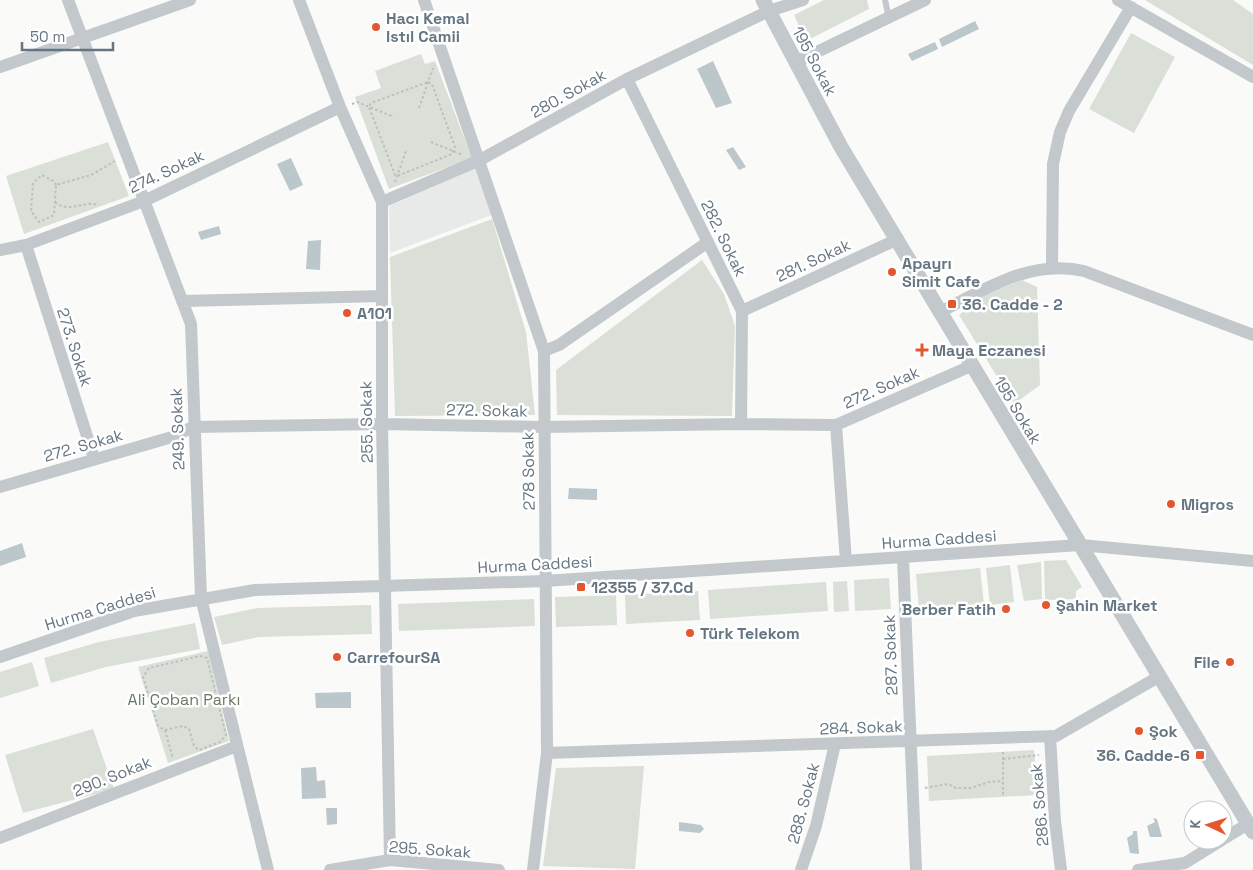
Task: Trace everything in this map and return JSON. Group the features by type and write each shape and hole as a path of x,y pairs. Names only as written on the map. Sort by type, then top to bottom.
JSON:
{"street":[{"name":"249. Sokak","path":"68,0 190,324 201,598 268,870"},
{"path":"0,67 190,0"},
{"name":"255. Sokak","path":"299,0 340,108 382,202 382,424 390,860"},
{"name":"278 Sokak","path":"424,0 477,162 544,351 543,427 547,753 533,870"},
{"name":"280. Sokak","path":"382,202 477,162 627,79 766,6 802,0"},
{"path":"796,62 925,0"},
{"path":"1118,0 1253,77"},
{"name":"195 Sokak","path":"766,6 841,147 1250,828"},
{"path":"1052,267 1054,164 1060,132 1069,111 1131,7"},
{"name":"282. Sokak","path":"627,79 742,310 741,424"},
{"name":"274. Sokak","path":"0,250 26,245 144,201 340,108"},
{"name":"281. Sokak","path":"742,310 898,239"},
{"path":"544,351 559,345 708,242"},
{"name":"273. Sokak","path":"26,245 94,458"},
{"path":"940,312 1014,276 1052,267 1084,271 1253,335"},
{"path":"182,301 382,296"},
{"name":"272. Sokak","path":"0,487 94,458 172,437 193,427 382,424 543,427 741,424 836,425 971,366"},
{"path":"836,425 846,561"},
{"name":"Hurma Caddesi","path":"0,658 134,611 255,590 545,581 1080,545 1253,561"},
{"name":"287. Sokak","path":"903,558 916,870"},
{"name":"284. Sokak","path":"547,753 1056,736 1160,676"},
{"name":"286. Sokak","path":"1050,736 1055,822 1061,870"},
{"name":"288. Sokak","path":"800,870 816,826 835,744"},
{"name":"290. Sokak","path":"0,838 237,746"},
{"path":"1233,835 1250,828"},
{"path":"1138,870 1185,863 1206,850"},
{"name":"295. Sokak","path":"330,870 390,860 499,870"}],"lane":[{"path":"885,0 889,18"}],"path":[{"path":"419,108 435,61 444,57"},
{"path":"369,107 371,103 428,82"},
{"path":"428,82 432,84 455,151"},
{"path":"340,108 357,102 394,117"},
{"path":"369,107 397,176"},
{"path":"431,142 472,158 477,162"},
{"path":"397,196 393,188 406,151"},
{"path":"397,176 452,154 455,151"},
{"path":"56,185 91,175 126,155"},
{"path":"45,176 56,185 54,215 39,222 31,211 34,180 45,176"},
{"path":"55,202 60,206 74,208 95,204 101,206 104,216"},
{"path":"165,730 183,726 189,729 194,746 198,750 220,742 226,735 207,658 200,656 149,668 143,677 158,726 165,730 175,769"},
{"path":"1002,752 1003,797"},
{"path":"1003,760 1051,752"},
{"path":"913,788 948,784 956,788 971,788 989,782 1003,781"}],"shaded area":[{"path":"975,21 979,29 942,47 939,39"},
{"path":"935,42 938,49 912,61 908,54"},
{"path":"713,61 732,103 716,108 697,69"},
{"path":"733,147 746,167 739,170 726,150"},
{"path":"291,158 303,185 290,191 277,164"},
{"path":"477,167 492,215 390,253 389,206"},
{"path":"219,226 221,234 201,240 198,232"},
{"path":"321,240 320,270 306,269 308,241"},
{"path":"569,488 597,489 597,500 568,499"},
{"path":"22,543 26,557 0,566 0,551"},
{"path":"351,692 351,708 316,708 315,693"},
{"path":"316,767 317,781 325,780 326,798 302,799 301,768"},
{"path":"326,808 337,808 337,824 327,825"},
{"path":"1153,818 1157,819 1162,837 1150,837 1147,826 1155,822"},
{"path":"679,822 701,825 704,829 700,833 679,831"},
{"path":"1133,831 1137,831 1139,854 1130,853 1127,838 1133,834"}],"green space":[{"path":"824,0 867,0 869,9 806,41 794,15"},
{"path":"1145,0 1233,0 1253,14 1253,65"},
{"path":"1131,33 1175,57 1134,133 1089,109"},
{"path":"421,54 425,64 435,61 472,158 389,189 355,97 381,88 375,71"},
{"path":"108,142 129,196 24,234 6,176"},
{"path":"492,219 526,332 535,415 395,416 390,257"},
{"path":"702,260 724,294 735,326 732,416 557,415 556,370"},
{"path":"1022,280 1037,287 1040,385 1014,404 959,315 985,295"},
{"path":"1066,560 1082,587 1076,591 1076,599 1045,600 1044,561"},
{"path":"1041,562 1042,599 1024,601 1017,565"},
{"path":"1010,565 1014,602 990,605 986,568"},
{"path":"980,568 984,604 919,610 916,574"},
{"path":"889,578 891,609 855,611 854,580"},
{"path":"847,581 849,611 834,612 833,582"},
{"path":"826,582 828,611 710,619 708,590"},
{"path":"698,591 700,620 626,624 625,595"},
{"path":"616,595 617,625 556,627 555,597"},
{"path":"534,599 535,626 399,631 398,604"},
{"path":"371,605 372,634 258,637 222,645 214,617 257,608"},
{"path":"195,623 200,649 106,667 51,683 44,658 99,642"},
{"name":"Ali Çoban Parkı","path":"208,651 229,741 168,763 138,667"},
{"path":"32,662 39,686 0,698 0,672"},
{"path":"93,729 114,789 23,813 5,755"},
{"path":"1034,750 1038,795 929,801 927,756"},
{"path":"644,766 635,869 543,866 556,768"}],"place":[{"name":"Hacı Kemal Istıl Camii","path":"376,27"},
{"name":"Apayrı Simit Cafe","path":"892,272"},
{"name":"36. Cadde - 2","path":"952,304"},
{"name":"A101","path":"347,313"},
{"name":"Maya Eczanesi","path":"922,350"},
{"name":"Migros","path":"1171,504"},
{"name":"12355 / 37.Cd","path":"581,587"},
{"name":"Şahin Market","path":"1046,605"},
{"name":"Berber Fatih","path":"1006,609"},
{"name":"Türk Telekom","path":"690,633"},
{"name":"CarrefourSA","path":"337,657"},
{"name":"File","path":"1230,662"},
{"name":"Şok","path":"1139,731"},
{"name":"36. Cadde-6","path":"1200,755"}]}
